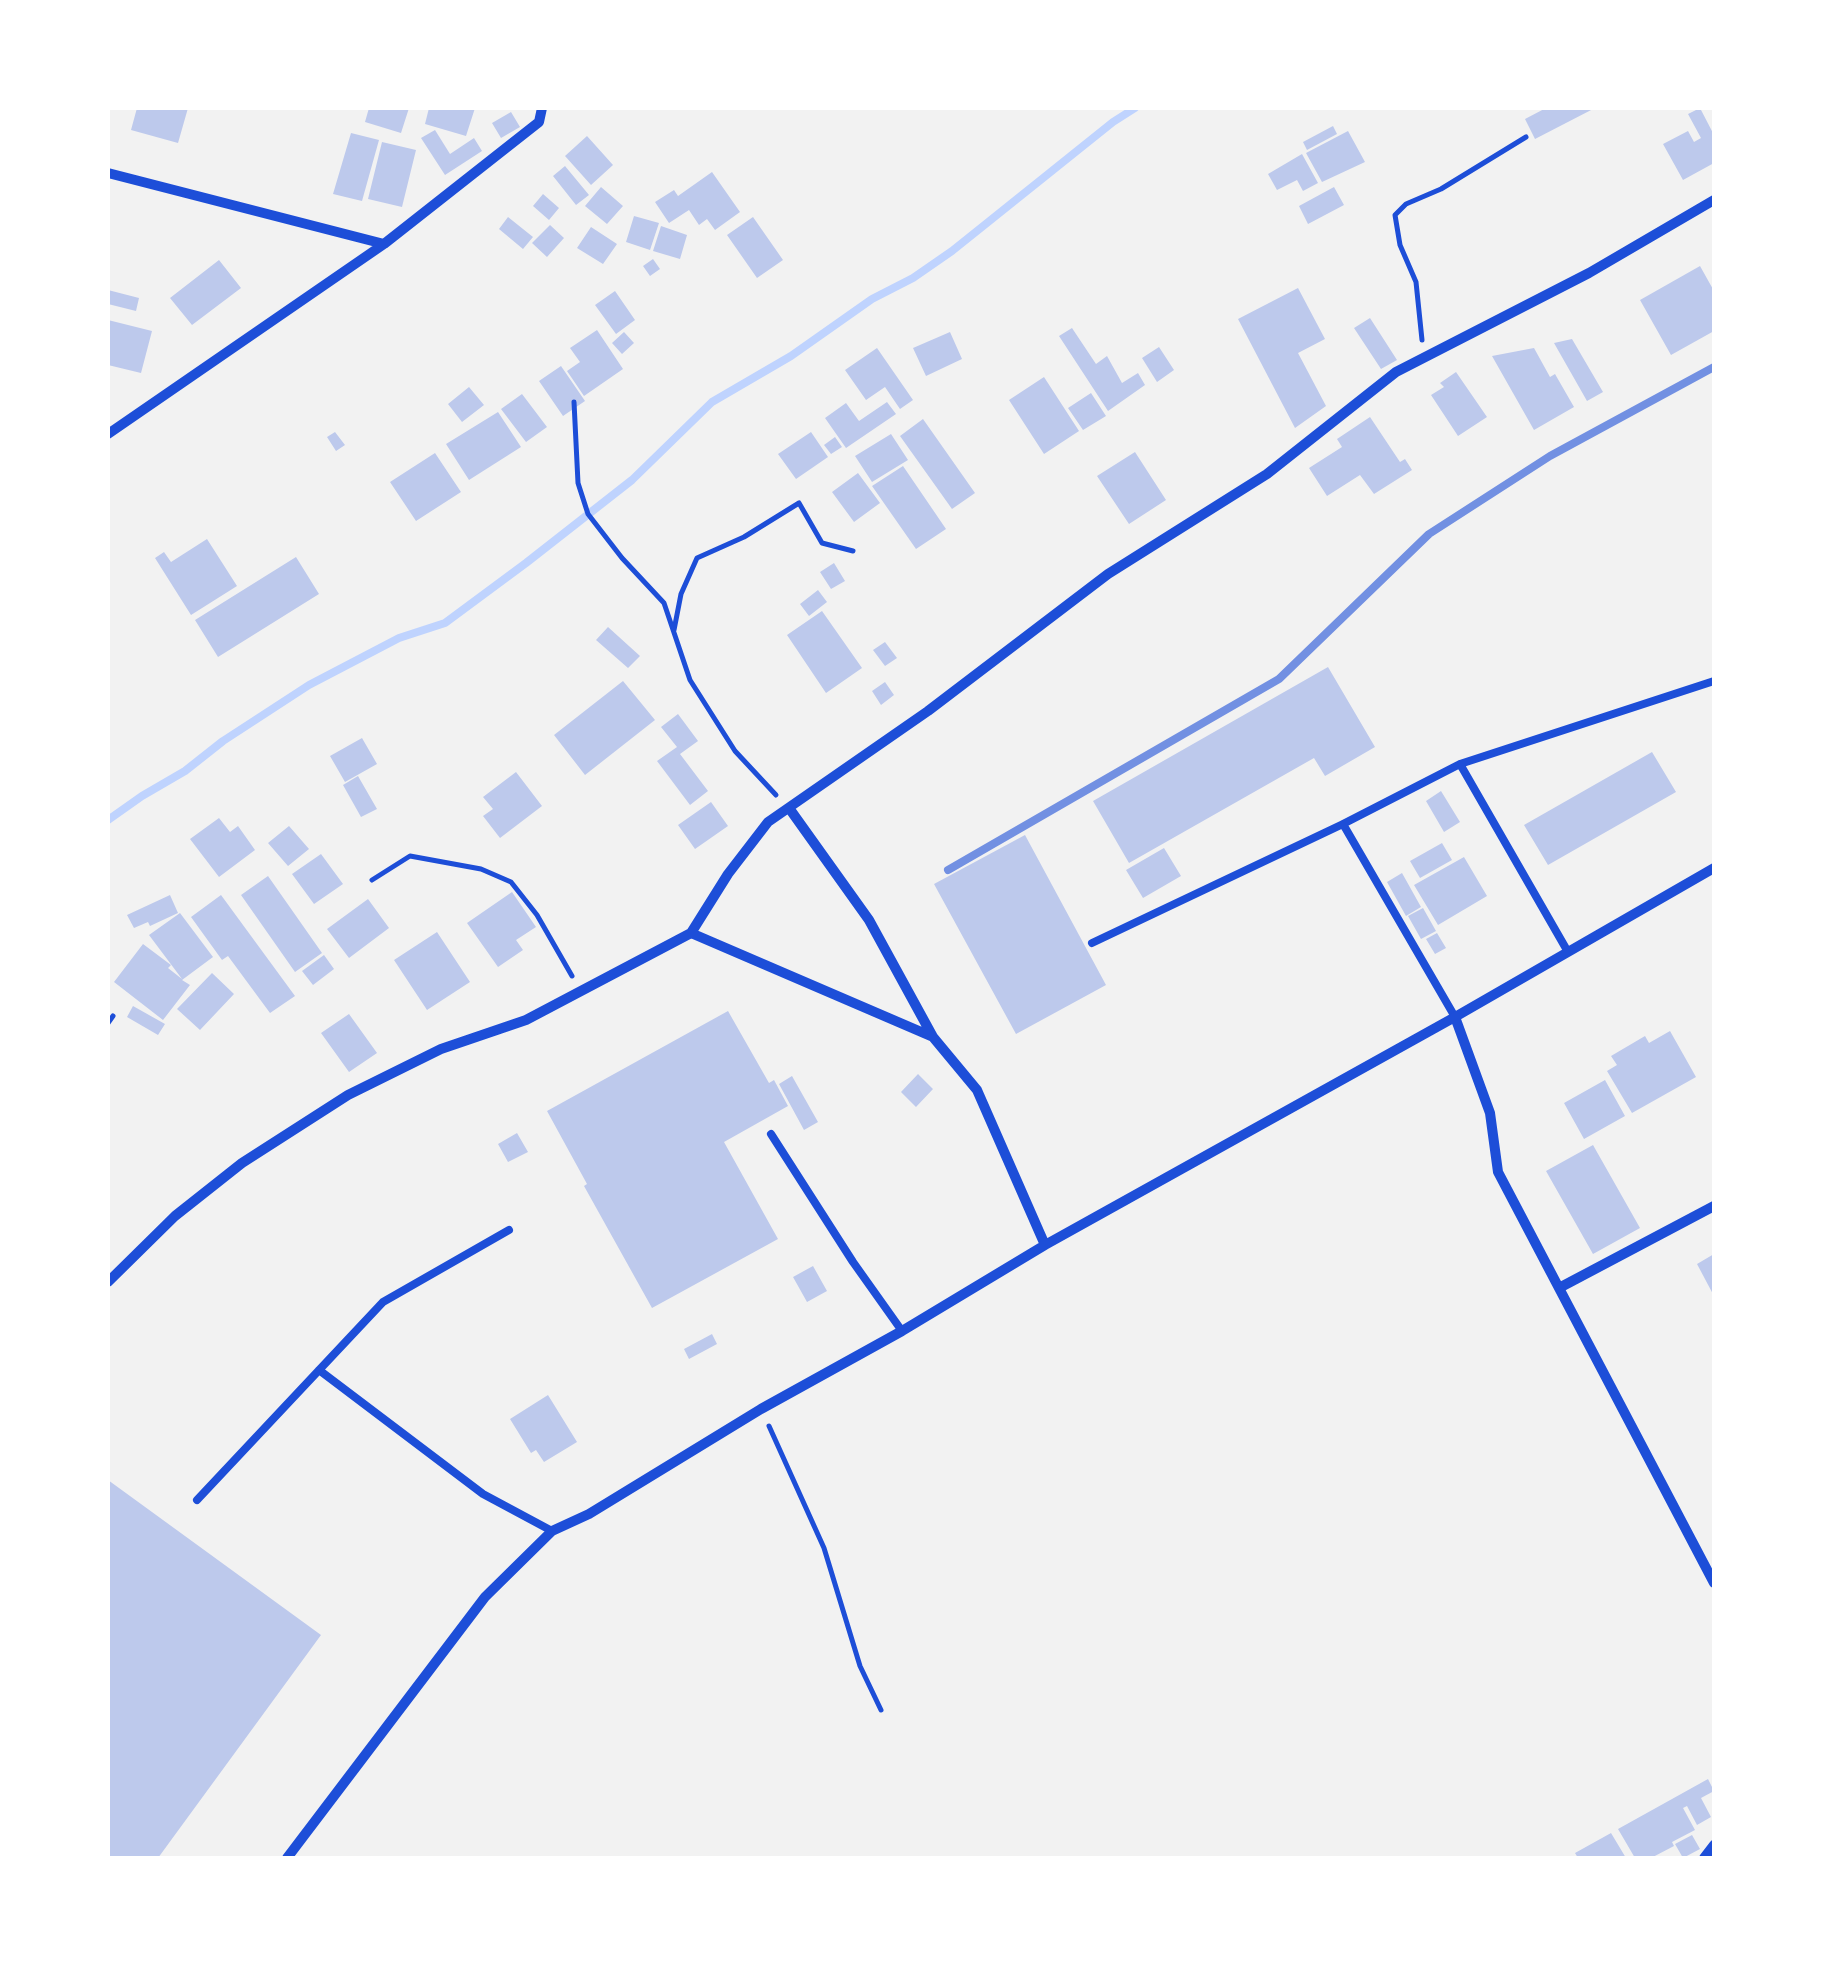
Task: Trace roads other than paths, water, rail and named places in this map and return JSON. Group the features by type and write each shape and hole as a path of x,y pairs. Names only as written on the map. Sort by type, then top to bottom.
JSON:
{"street":[{"path":"108,434 384,244 539,122 542,108"},
{"path":"108,173 384,244"},
{"path":"108,1282 174,1216 242,1163 348,1095 441,1049 526,1020 691,934 728,874 768,822 928,711 1108,574 1267,474 1396,372 1589,273 1714,200"},
{"path":"789,808 868,920 933,1037 978,1090 1045,1245"},
{"path":"286,1858 486,1597 552,1531 589,1514 1045,1245 1456,1017 1714,868"},
{"path":"691,934 933,1037"},
{"path":"1456,1017 1490,1113 1498,1172 1714,1583"},
{"path":"1559,1288 1714,1206"},
{"path":"1704,1858 1714,1845"}],"lane":[{"path":"1092,943 1460,764 1714,682"},
{"path":"1460,764 1568,952"},
{"path":"1342,824 1456,1017"},
{"path":"771,1134 902,1332"},
{"path":"196,1500 382,1302 509,1230"},
{"path":"318,1370 483,1494 552,1531"}],"waterway":[{"path":"108,820 309,685 399,638 445,623 632,480 712,402 791,356 872,299 913,278 952,251 1135,108"}],"railway":[{"path":"948,870 1279,679 1429,534 1550,456 1714,367"}]}
